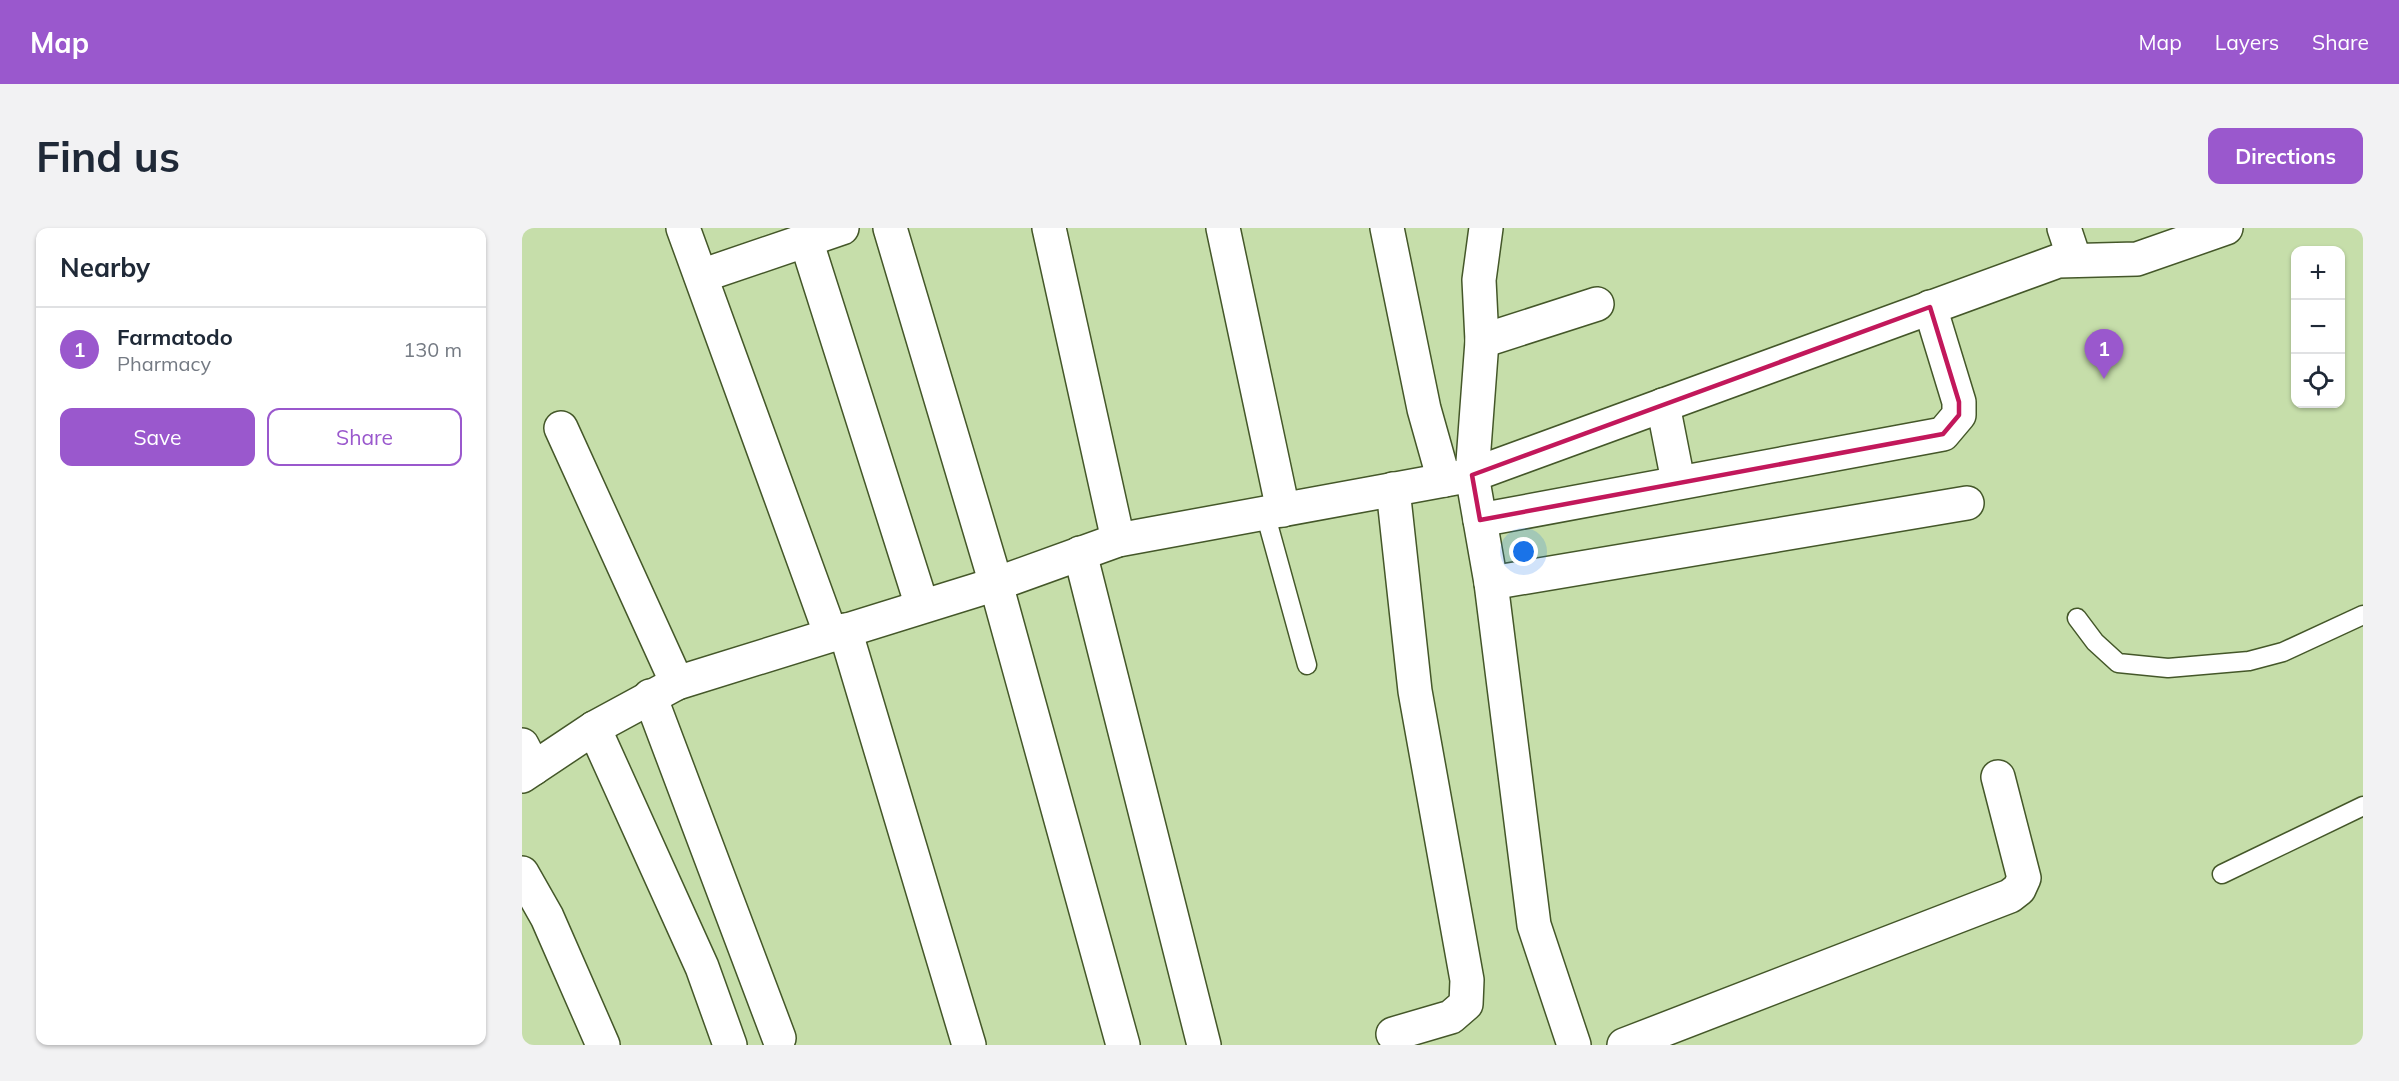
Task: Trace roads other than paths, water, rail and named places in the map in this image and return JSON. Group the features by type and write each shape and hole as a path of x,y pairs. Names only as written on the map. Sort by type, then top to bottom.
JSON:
{"street":[{"path":"683,228 838,633 969,1045"},
{"path":"701,276 842,228"},
{"path":"1049,228 1118,540"},
{"path":"1223,228 1274,511"},
{"path":"1387,228 1422,397 1480,520 1491,583 1534,926 1574,1045"},
{"path":"526,763 664,689 996,584 1118,540 1458,477 2058,261 2069,243 2138,259 2226,228"},
{"path":"897,229 1123,1045"},
{"path":"1458,477 1482,341 1479,280 1489,229"},
{"path":"806,240 922,606"},
{"path":"1482,341 1597,304"},
{"path":"1480,520 1678,481 1943,434 1959,415 1959,402 1930,307"},
{"path":"1663,405 1678,481"},
{"path":"561,428 664,689 779,1038"},
{"path":"1393,489 1415,691 1467,980 1466,1004 1451,1017 1393,1034"},
{"path":"1491,583 1967,503"},
{"path":"1080,553 1204,1045"},
{"path":"594,728 702,967 730,1045"},
{"path":"1624,1045 2010,896 2019,889 2024,878 1998,777"},
{"path":"522,873 547,917 603,1045"}],"lane":[{"path":"1274,511 1307,665"},
{"path":"2077,618 2095,642 2118,663 2168,668 2249,661 2302,645 2363,615"},
{"path":"2222,874 2363,806"}],"place":[{"name":"Farmatodo","path":"2104,379"}]}
